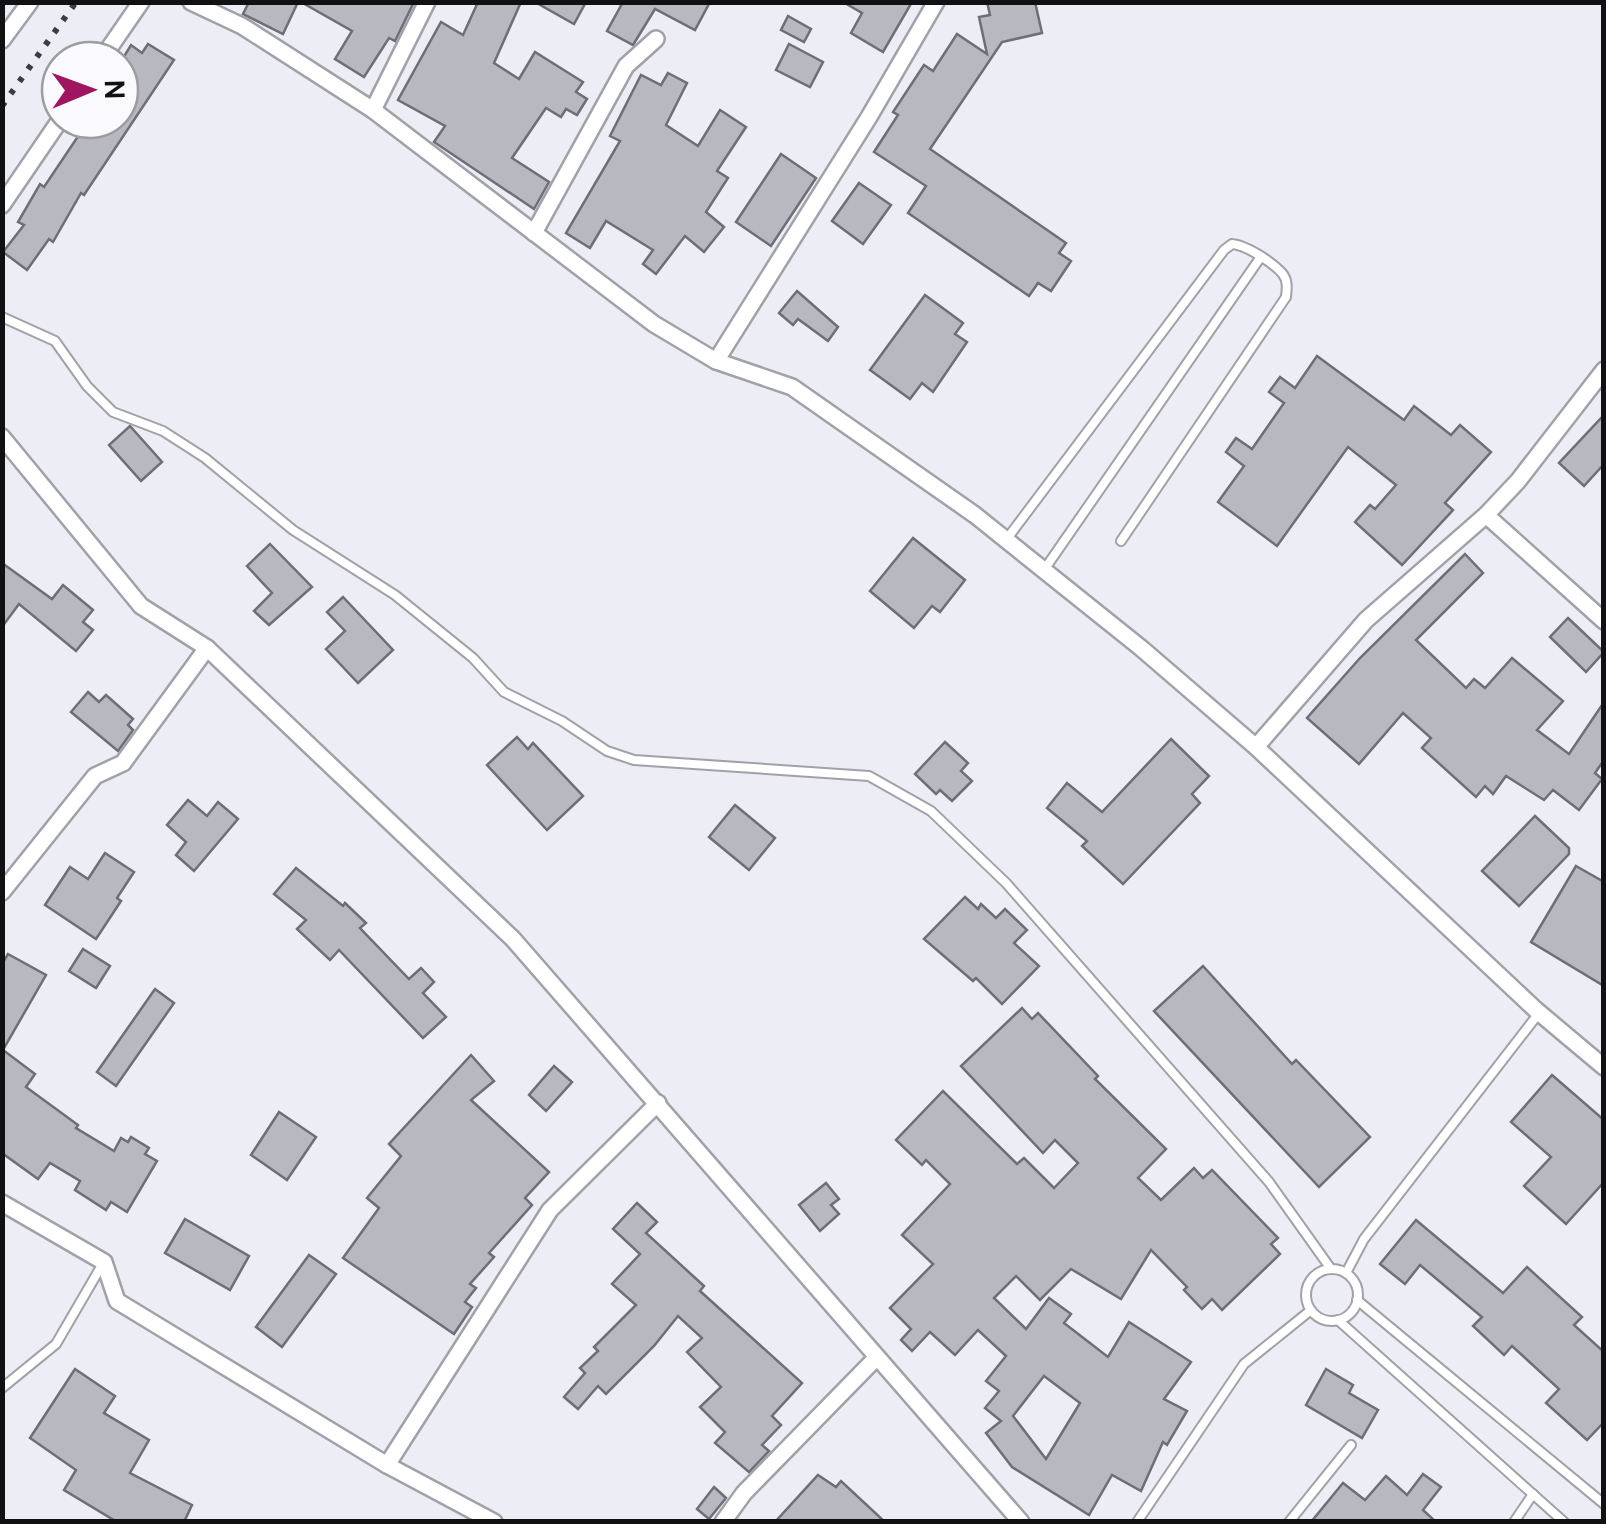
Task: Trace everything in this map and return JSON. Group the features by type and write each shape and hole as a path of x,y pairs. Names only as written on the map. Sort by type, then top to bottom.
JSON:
{"street":[{"path":"2,40 30,2"},
{"path":"115,40 141,2"},
{"path":"192,2 242,26 373,110 654,324 716,361 792,387 1006,540 1256,747 1539,1012 1604,1066"},
{"path":"373,110 428,2"},
{"path":"716,361 936,2"},
{"path":"534,233 626,66 656,39"},
{"path":"2,204 46,140"},
{"path":"1256,747 1366,620 1486,515 1518,481 1604,370"},
{"path":"2,437 142,606 207,648 512,939 1021,1522"},
{"path":"1486,515 1604,621"},
{"path":"2,892 94,776 123,763 207,648"},
{"path":"387,1465 550,1210 658,1103"},
{"path":"2,1203 104,1262 117,1300 387,1465 494,1522"},
{"path":"723,1522 744,1493 877,1357"}],"lane":[{"path":"1006,540 1224,250 1232,244 1241,245 1282,273 1288,284 1286,296 1121,541"},
{"path":"1044,570 1260,258"},
{"path":"2,317 54,341 113,412 163,431 205,458 293,530 395,595 473,658 504,692 607,751 634,760 868,776 931,811 1006,883 1269,1182 1331,1269 1353,1280 1357,1300 1354,1309 1338,1320 1328,1321 1311,1310 1306,1300 1312,1279 1331,1269"},
{"path":"1346,1274 1364,1239 1539,1012"},
{"path":"2,1388 56,1344 104,1262"},
{"path":"1357,1300 1604,1504"},
{"path":"1137,1522 1244,1364 1311,1310"},
{"path":"1338,1320 1564,1522"},
{"path":"1289,1522 1352,1445"},
{"path":"1514,1522 1534,1494"}],"building":[{"path":"249,2 298,2 283,34 243,14"},
{"path":"301,2 414,2 395,41 389,38 364,77 335,59 352,31"},
{"path":"478,2 521,2 494,63 519,79 535,52 583,82 576,92 587,99 577,115 566,109 561,117 546,108 512,158 549,182 534,209 434,142 445,126 398,100 441,22 463,35"},
{"path":"535,2 586,2 574,24"},
{"path":"623,2 710,2 695,30 655,9 633,45 607,31"},
{"path":"843,2 912,2 883,52 851,33 862,13"},
{"path":"987,2 1035,2 1042,33 1002,42 930,149 1066,243 1059,253 1071,261 1051,291 1038,283 1029,296 908,213 926,186 874,152 898,115 893,112 924,65 933,71 957,34 987,54 979,17 990,15"},
{"path":"788,16 811,29 804,42 781,30"},
{"path":"148,44 174,60 140,111 140,52"},
{"path":"789,44 823,62 810,87 776,70"},
{"path":"668,73 687,83 666,125 698,146 720,110 746,127 717,171 728,178 706,212 724,227 704,252 685,236 656,274 643,264 653,250 606,221 590,248 566,233 620,141 610,136 641,75 661,85"},
{"path":"76,140 121,140 84,195 81,193 53,242 49,239 27,270 3,252 24,225 18,222 40,184 44,187"},
{"path":"781,154 816,178 771,246 736,222"},
{"path":"859,183 891,205 863,244 832,221"},
{"path":"797,291 838,327 828,341 798,319 793,325 779,313"},
{"path":"925,295 963,323 955,334 967,342 933,392 922,383 910,399 870,370"},
{"path":"1317,356 1404,420 1414,406 1451,435 1460,425 1491,452 1445,503 1453,510 1402,565 1355,522 1370,505 1375,509 1396,485 1348,447 1277,546 1218,502 1244,466 1226,452 1236,438 1252,449 1284,403 1269,392 1280,377 1295,388"},
{"path":"1604,415 1604,464 1584,486 1559,463"},
{"path":"130,426 162,462 141,481 109,445"},
{"path":"913,538 965,580 940,612 932,606 914,628 870,591"},
{"path":"270,544 312,587 269,625 254,611 272,593 247,566"},
{"path":"1465,554 1483,573 1416,640 1466,688 1474,679 1485,688 1512,658 1563,701 1537,730 1569,754 1604,702 1604,760 1595,773 1602,779 1579,810 1553,790 1544,800 1506,776 1493,794 1485,786 1476,797 1422,748 1431,738 1403,713 1359,764 1307,718 1360,658"},
{"path":"2,563 52,599 63,585 93,610 83,622 93,630 76,651 19,604 2,627"},
{"path":"343,597 393,650 358,683 326,649 345,631 327,612"},
{"path":"1568,618 1604,652 1586,672 1550,637"},
{"path":"88,692 99,702 106,695 133,719 128,725 133,730 118,751 71,712"},
{"path":"517,737 528,749 533,743 583,796 547,830 487,765"},
{"path":"1171,739 1209,776 1192,794 1200,803 1123,884 1082,846 1087,841 1047,808 1067,783 1102,812"},
{"path":"945,742 968,763 961,771 972,781 952,801 940,790 936,794 915,774"},
{"path":"188,800 207,816 218,802 238,819 194,871 176,855 186,842 167,825"},
{"path":"735,805 775,838 749,870 709,837"},
{"path":"1535,816 1569,848 1569,854 1519,906 1482,871"},
{"path":"105,853 134,872 96,939 45,905 70,867 88,879"},
{"path":"1576,866 1604,882 1604,986 1531,942"},
{"path":"296,868 366,923 360,928 409,979 421,968 434,982 423,993 446,1017 423,1038 339,950 330,960 297,929 306,920 274,894"},
{"path":"965,897 978,909 981,904 996,918 1005,909 1027,930 1014,943 1039,966 1002,1004 976,978 973,981 924,939"},
{"path":"83,949 110,966 96,988 69,971"},
{"path":"8,954 46,975 3,1050 35,1074 26,1087 78,1125 76,1128 114,1151 121,1138 128,1142 131,1137 149,1148 145,1154 157,1161 127,1212 111,1202 106,1210 75,1190 80,1181 50,1163 38,1179 2,1153 2,964"},
{"path":"1203,966 1292,1064 1296,1060 1370,1137 1319,1187 1154,1011"},
{"path":"155,989 174,1003 116,1086 97,1072"},
{"path":"1022,1008 1032,1019 1038,1013 1098,1076 1095,1079 1166,1149 1138,1178 1161,1200 1194,1168 1203,1178 1212,1170 1278,1238 1271,1244 1280,1254 1222,1310 1212,1299 1202,1309 1184,1290 1187,1287 1151,1250 1121,1299 1071,1269 1040,1300 1016,1276 994,1298 1026,1329 1049,1298 1071,1314 1064,1323 1108,1357 1129,1322 1191,1362 1164,1399 1187,1411 1167,1445 1163,1442 1141,1491 1112,1475 1089,1515 1012,1467 986,1433 1001,1421 985,1408 999,1391 986,1381 1006,1356 978,1330 955,1355 930,1332 912,1351 901,1340 911,1329 890,1308 933,1264 902,1235 950,1184 926,1160 922,1165 896,1140 943,1091 1017,1164 1024,1158 1054,1188 1078,1163 1055,1140 1043,1153 961,1066","holes":["1044,1376 1080,1403 1046,1459 1013,1416"]},
{"path":"471,1055 494,1081 471,1100 549,1172 525,1198 532,1205 489,1253 494,1257 470,1284 476,1288 465,1302 472,1307 454,1334 343,1258 379,1208 367,1198 401,1156 389,1144"},
{"path":"554,1066 572,1082 546,1111 529,1095"},
{"path":"1552,1075 1604,1120 1604,1182 1566,1224 1524,1186 1551,1157 1511,1122"},
{"path":"279,1112 316,1137 287,1180 251,1155"},
{"path":"826,1183 839,1199 831,1205 839,1214 820,1231 799,1205"},
{"path":"637,1203 657,1222 646,1233 704,1286 700,1291 802,1383 772,1416 781,1425 762,1445 769,1451 749,1472 715,1443 725,1432 700,1407 721,1387 687,1352 702,1338 678,1316 606,1394 598,1386 578,1409 564,1397 585,1373 580,1368 598,1351 594,1347 636,1305 612,1284 640,1254 613,1229"},
{"path":"185,1219 249,1256 230,1290 165,1253"},
{"path":"1416,1220 1503,1293 1527,1267 1582,1317 1574,1325 1604,1352 1604,1422 1587,1440 1546,1403 1559,1389 1512,1346 1504,1355 1473,1326 1482,1317 1420,1265 1405,1284 1380,1264"},
{"path":"309,1255 336,1274 282,1347 256,1327"},
{"path":"75,1369 115,1396 104,1413 149,1440 130,1473 192,1505 184,1522 117,1522 64,1490 76,1470 30,1438"},
{"path":"1326,1369 1353,1385 1349,1393 1378,1410 1362,1438 1306,1405"},
{"path":"1423,1474 1441,1487 1423,1510 1436,1522 1311,1522 1343,1483 1365,1500 1386,1476 1407,1495"},
{"path":"818,1475 836,1487 841,1481 885,1522 775,1522"},
{"path":"714,1487 726,1498 709,1519 697,1509"}],"railway":[{"path":"2,106 76,2"}]}
